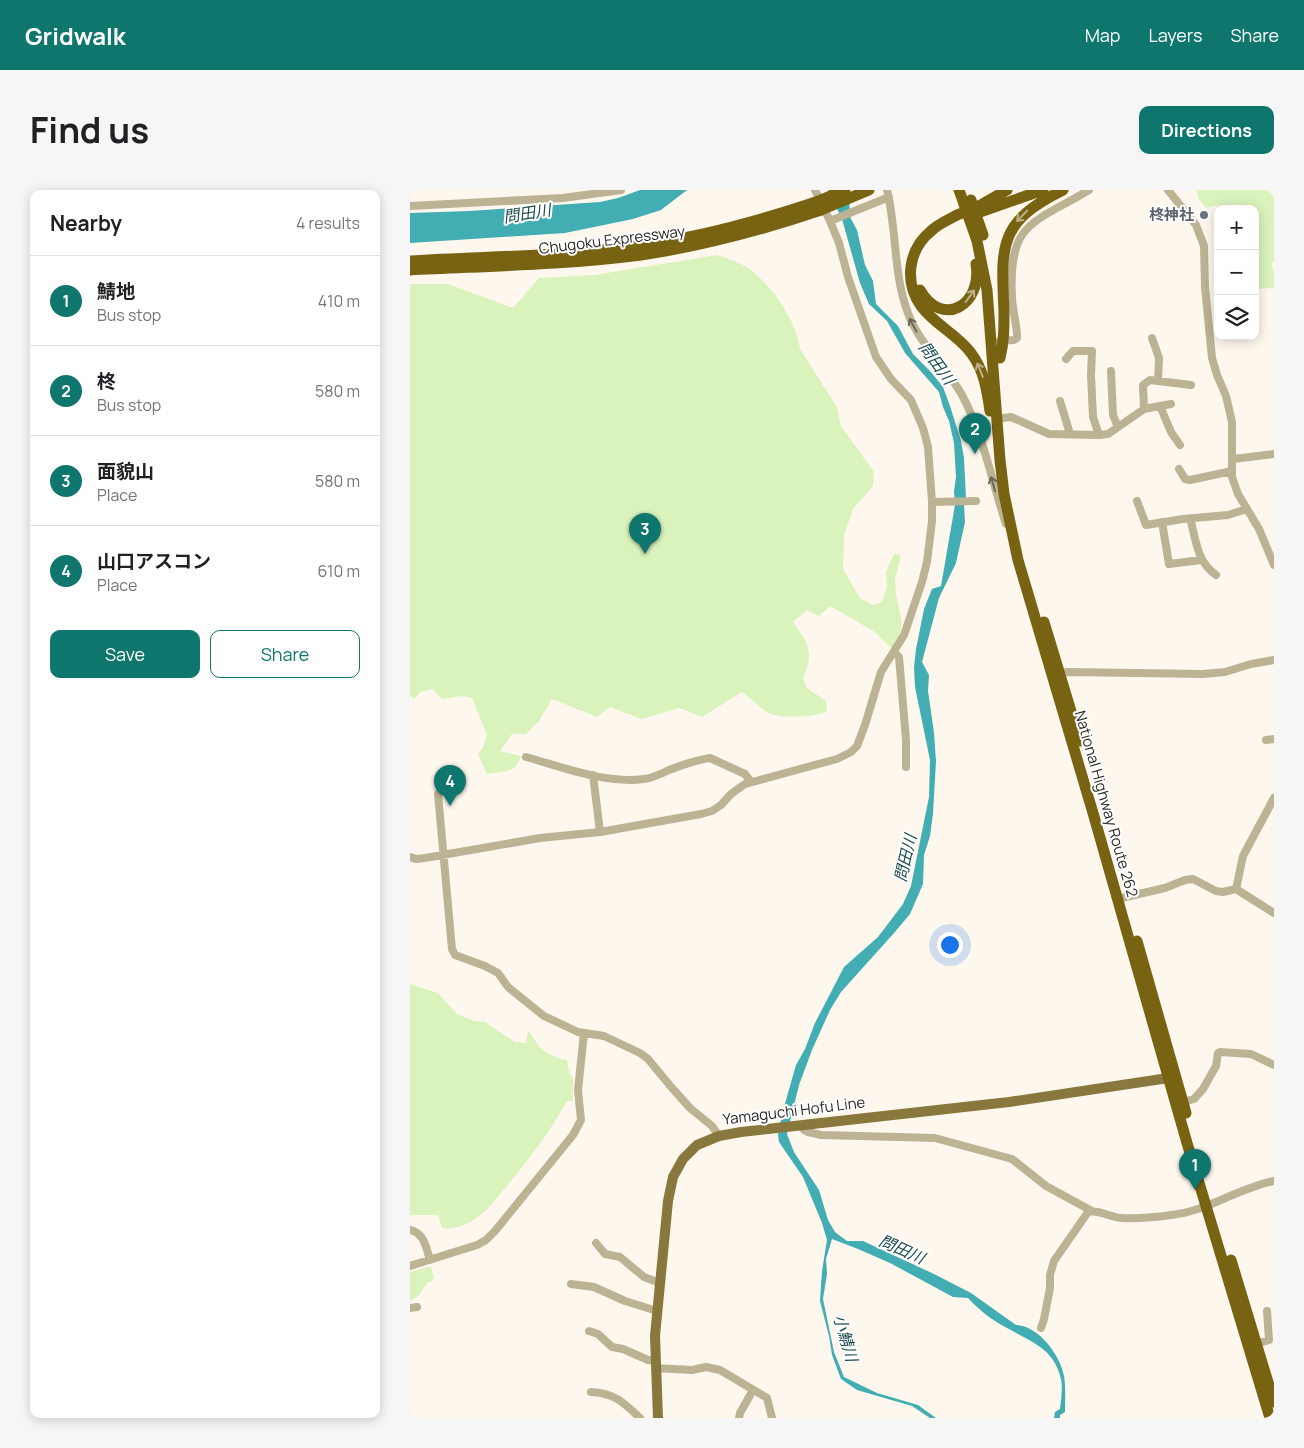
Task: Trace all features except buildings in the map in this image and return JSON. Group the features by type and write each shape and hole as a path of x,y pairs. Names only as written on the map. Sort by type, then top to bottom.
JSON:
{"highway":[{"name":"Chugoku Expressway","path":"410,261 551,254 641,246 732,228 818,206 846,190"},
{"name":"Chugoku Expressway","path":"410,270 595,260 641,255 735,237 818,206 869,190"},
{"name":"National Highway Route 262","path":"959,190 983,265 989,307 997,430 1003,486 1014,544 1029,597 1056,674"},
{"path":"967,190 978,218 992,273 1002,341"},
{"path":"980,209 1007,190"},
{"path":"1003,486 996,455 985,382 980,366 964,344 922,307 914,293 910,278 910,268 912,256 920,242 930,231 980,209 1042,190"},
{"path":"1002,341 1003,258 1010,232 1026,212 1036,204 1063,190"},
{"path":"958,218 938,231 918,258 916,267 918,287 933,306 950,310 960,307 970,300 978,278 974,251 974,232"},
{"name":"National Highway Route 262","path":"1002,341 1000,358 1003,418 1010,483 1019,534 1056,674 1210,1205 1267,1378 1270,1418"},
{"name":"National Highway Route 262","path":"1173,1078 1183,1102 1210,1205 1274,1402"}],"main road":[{"name":"Yamaguchi Hofu Line","path":"658,1418 655,1365 657,1311 668,1201 677,1167 697,1145 718,1136 764,1129 1009,1102 1173,1078"}],"street":[{"path":"410,206 563,198 621,190"},
{"path":"410,857 416,859 540,838 600,832 700,814 712,811 722,805 739,787 751,782 837,759 851,752 857,746 862,736 881,672 904,635 922,582 930,540 934,502 926,439 917,411 905,392 891,379 876,357 848,277 832,220 815,190"},
{"path":"1002,341 1014,340 1017,338 1018,333 1012,308 1010,275 1015,246 1028,226 1040,217 1088,190"},
{"path":"1168,190 1196,225 1204,246 1205,287 1212,358 1226,396 1232,422 1232,476 1238,494 1259,529 1274,565"},
{"path":"832,220 888,194 899,280 907,310 920,337 954,382 966,403 986,457 1029,597"},
{"path":"1152,338 1159,358 1158,381"},
{"path":"1066,359 1073,350 1092,352 1093,417 1099,435"},
{"path":"1111,371 1113,415 1118,427"},
{"path":"1144,409 1143,385 1150,380 1191,385"},
{"path":"1060,401 1070,434"},
{"path":"1003,418 1011,417 1049,434 1099,435 1108,434 1144,409 1172,404"},
{"path":"1160,406 1171,432 1180,444"},
{"path":"1232,459 1274,454"},
{"path":"1180,469 1185,479 1190,480 1232,471"},
{"path":"934,502 974,501"},
{"path":"1137,501 1146,525 1190,518 1228,515 1246,509"},
{"path":"1190,518 1202,560 1207,569 1216,575"},
{"path":"1162,522 1169,564 1202,560"},
{"path":"894,653 898,656 906,740 906,767"},
{"path":"1056,674 1067,672 1218,673 1274,660"},
{"path":"526,757 593,775 629,780 645,779 710,758 745,774 751,782"},
{"path":"593,775 600,832"},
{"path":"438,794 445,854 452,948 455,955 469,962 486,966 498,973 508,987 544,1016 560,1022 572,1030 604,1036 640,1053 648,1059 690,1108 712,1126 718,1136"},
{"path":"1236,889 1243,856 1274,798"},
{"path":"1121,898 1147,893 1193,879 1216,891 1223,892 1236,889 1274,913"},
{"path":"410,1266 486,1240 579,1126 582,1114 578,1090 584,1033"},
{"path":"1183,1102 1194,1099 1203,1089 1216,1066 1218,1053 1220,1052 1251,1054 1274,1065"},
{"path":"803,1124 804,1130 821,1135 935,1138 1012,1158 1046,1186 1092,1211 1120,1218 1191,1212 1247,1189 1274,1181"},
{"path":"1041,1328 1054,1261 1086,1214 1092,1211"},
{"path":"410,1230 418,1232 423,1238 430,1260"},
{"path":"596,1243 605,1254 620,1257 630,1263 644,1277 660,1283"},
{"path":"571,1284 594,1287 624,1301 657,1311"},
{"path":"1256,1344 1269,1340 1268,1311"},
{"path":"589,1331 598,1334 612,1347 623,1349 655,1365 692,1370 706,1367 720,1370 766,1398 772,1418"},
{"path":"739,1418 753,1390"},
{"path":"591,1392 609,1395 618,1399 640,1418"}],"green space":[{"path":"1196,190 1274,190 1274,262 1271,263 1274,271 1274,288 1259,289 1259,205 1214,205 1206,208 1199,199"},
{"path":"717,255 753,271 780,301 798,338 800,349 837,407 841,426 874,472 873,486 853,509 844,535 843,569 860,598 873,605 882,602 887,587 886,572 894,554 901,556 895,579 902,623 899,636 892,649 875,632 830,606 819,616 807,610 793,622 803,636 808,648 809,661 803,678 807,688 826,701 827,712 813,715 780,716 767,712 742,692 702,717 679,708 642,719 610,707 597,717 552,699 539,721 526,734 512,734 500,751 521,756 516,766 508,771 487,774 478,754 483,747 487,735 472,698 462,696 442,699 433,689 421,692 414,699 410,696 410,284 448,284 513,308 539,278 594,275"},
{"path":"410,984 438,993 457,1014 474,1021 485,1022 515,1042 526,1043 528,1031 540,1048 549,1054 567,1060 569,1073 573,1078 573,1101 567,1101 523,1166 484,1212 468,1224 455,1227 442,1228 438,1215 410,1215"},
{"path":"431,1267 434,1278 431,1282 428,1282 418,1296 410,1301 410,1272"}],"water":[{"name":"問田川","path":"640,190 687,190 661,210 633,219 565,233 410,243 410,213 600,202"},
{"path":"828,190 849,190 850,217 857,230 865,265 873,281 876,304 898,326 913,354 943,387 961,441 964,458 965,522 956,563 939,598 922,662 929,675 928,691 936,761 933,814 930,836 924,855 923,884 910,914 841,992 830,1010 799,1085 787,1134 794,1152 819,1190 828,1220 835,1232 847,1241 863,1241 971,1293 1016,1325 1033,1330 1047,1343 1058,1359 1064,1376 1065,1412 1060,1415 1060,1418 1054,1418 1055,1412 1060,1409 1062,1390 1058,1368 1040,1347 991,1318 968,1298 953,1297 890,1263 832,1239 826,1259 827,1274 823,1299 834,1352 844,1377 877,1393 918,1405 936,1418 930,1418 912,1406 857,1390 841,1379 832,1355 820,1301 827,1240 803,1177 779,1142 778,1134 796,1065 805,1049 815,1023 844,967 878,937 903,904 911,886 929,797 930,760 915,687 914,667 916,649 924,609 932,589 941,586 955,505 954,443 939,392 905,353 887,321 869,304 860,283 842,219"}],"place":[{"name":"柊神社","path":"1204,215"},
{"name":"柊","path":"975,454"},
{"name":"面貌山","path":"645,554"},
{"name":"山口アスコン","path":"450,806"},
{"name":"鯖地","path":"1195,1190"}],"water label":[{"name":"小鯖川","path":"846,1338"}]}
